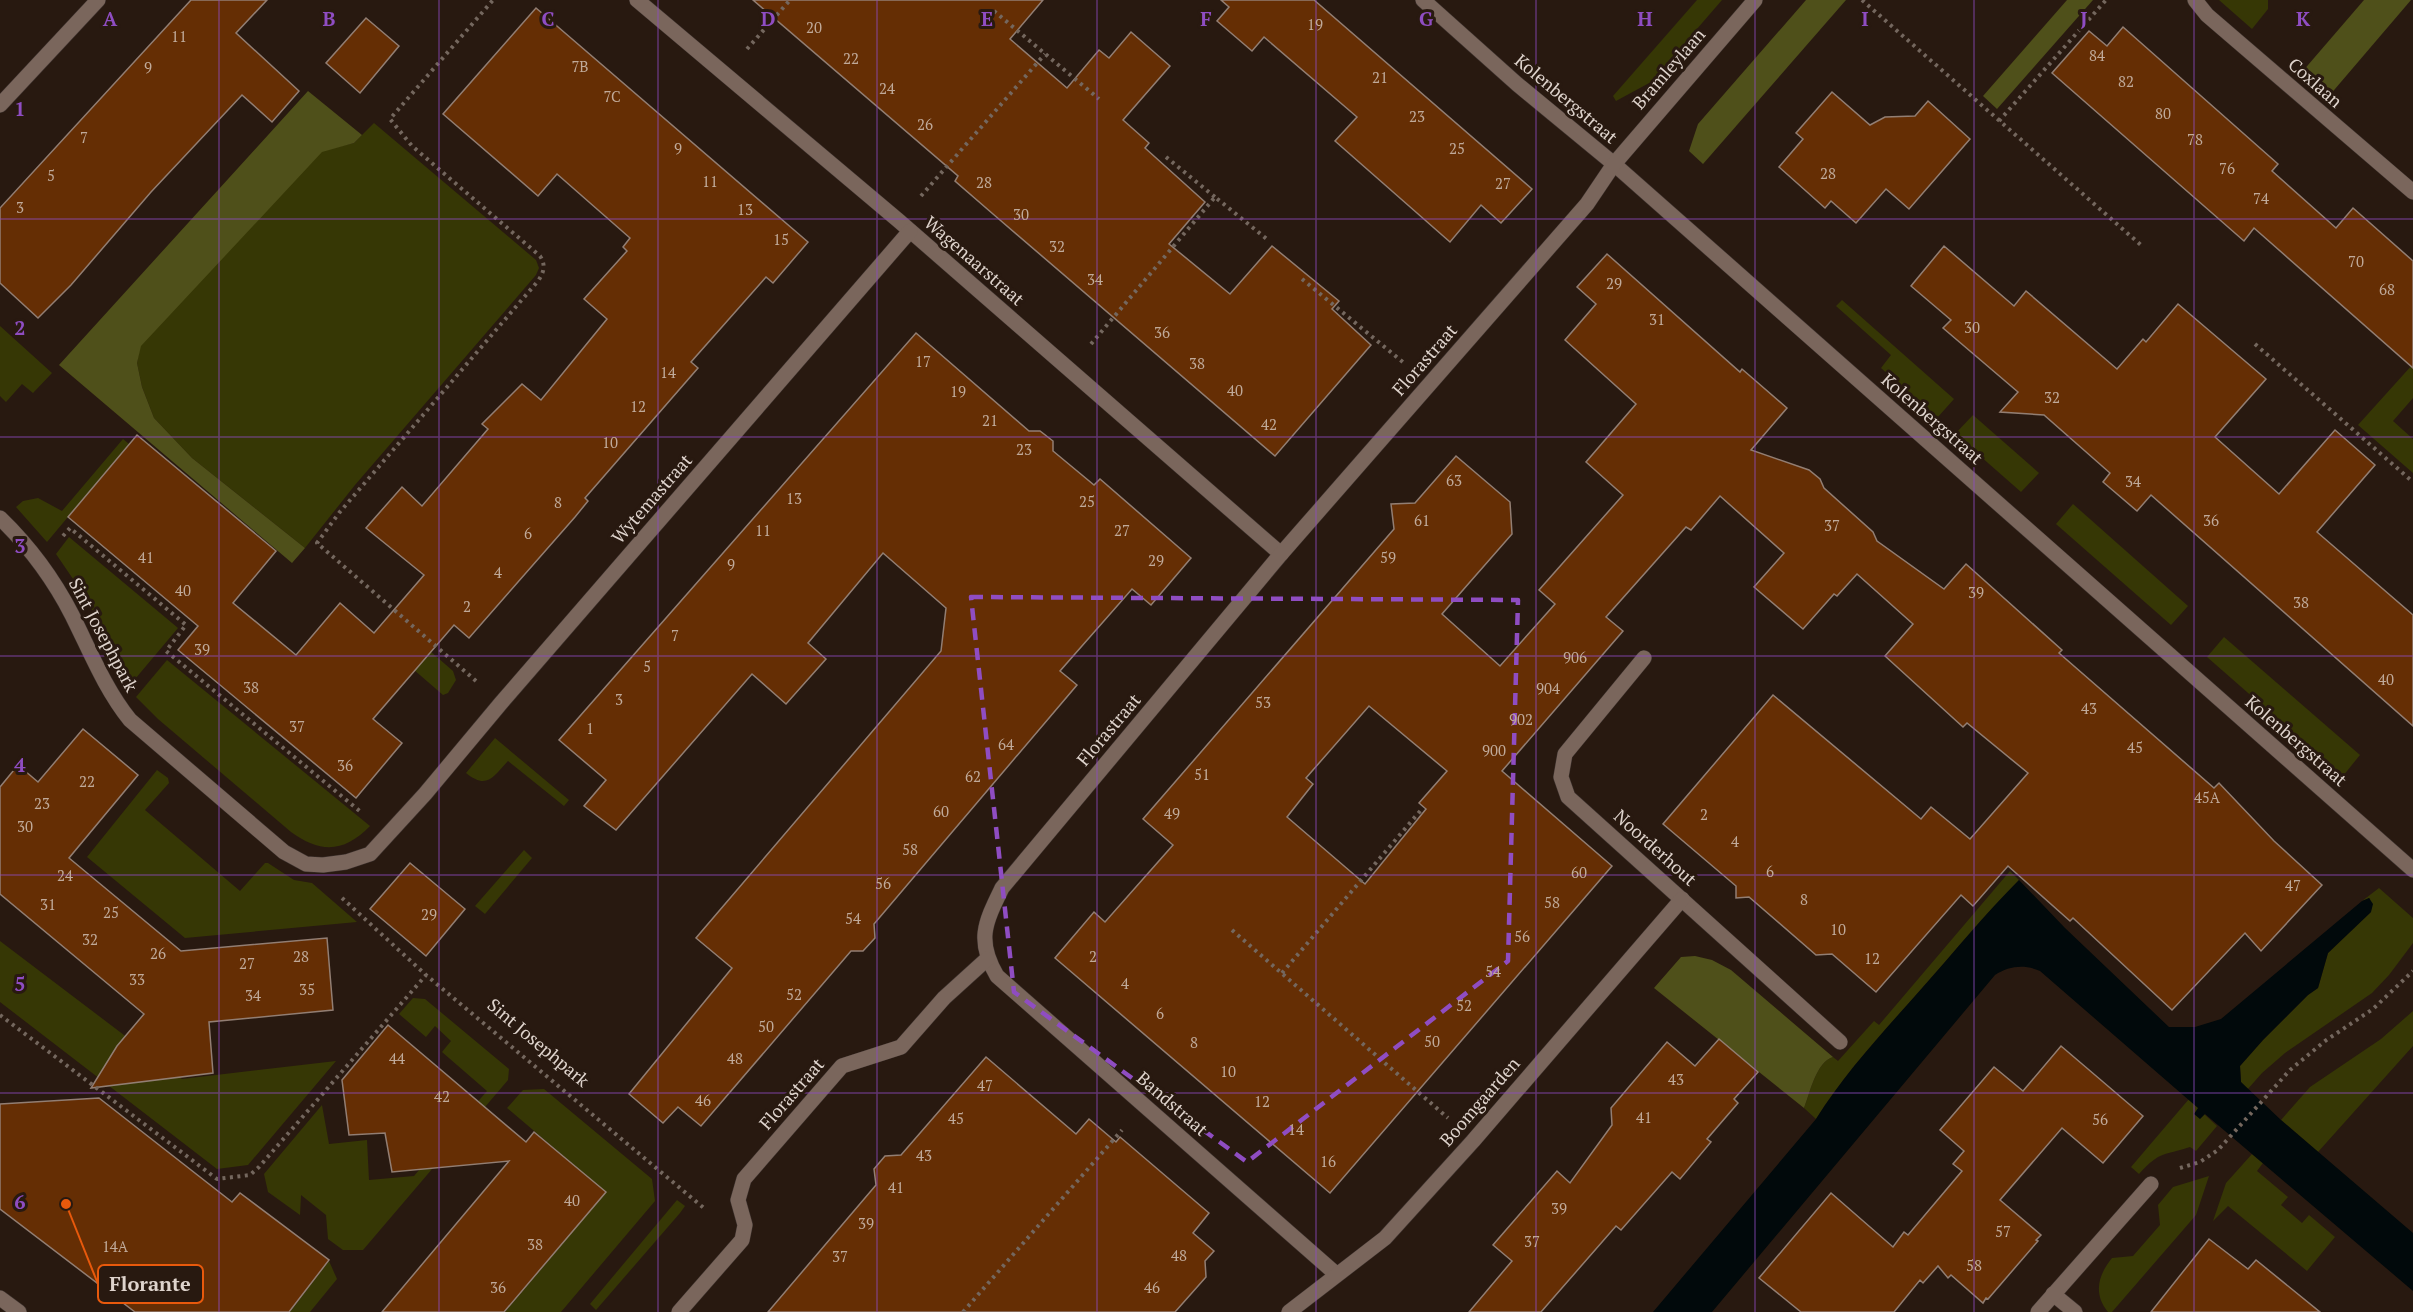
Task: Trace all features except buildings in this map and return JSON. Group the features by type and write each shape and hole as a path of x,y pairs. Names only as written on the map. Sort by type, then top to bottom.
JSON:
{"street":[{"path":"0,105 98,0"},
{"name":"Wagenaarstraat","path":"637,0 905,226 1281,554"},
{"name":"Kolenbergstraat","path":"1423,0 1517,84 1614,164 2413,870"},
{"name":"Bramleylaan","path":"1614,164 1755,0"},
{"name":"Coxlaan","path":"2195,0 2206,15 2413,192"},
{"name":"Florastraat","path":"742,1240 745,1225 738,1200 744,1179 842,1066 901,1047 944,998 987,959 984,943 988,917 1002,888 1281,554 1587,204 1614,164"},
{"name":"Wytemastraat","path":"425,794 905,226"},
{"name":"Sint Josephpark","path":"0,518 41,562 70,612 115,701 130,720 284,852 306,864 323,865 346,862 370,854 425,794"},
{"name":"Noorderhout","path":"1644,658 1565,754 1561,777 1568,797 1840,1042"},
{"name":"Boomgaarden","path":"1289,1312 1385,1238 1473,1141 1682,899"},
{"name":"Bandstraat","path":"987,959 997,976 1336,1274"},
{"path":"2038,1312 2151,1184"},
{"path":"679,1312 742,1240"},
{"path":"2053,1294 2075,1312"},
{"path":"0,1298 19,1312"}],"path":[{"path":"494,0 390,119 412,146 540,256 543,271 538,281 339,513 317,543 501,703"},
{"path":"725,74 790,0"},
{"path":"1862,0 2142,246"},
{"path":"1999,121 2106,0"},
{"path":"994,11 1099,99"},
{"path":"905,226 1045,54"},
{"path":"1166,157 1268,240"},
{"path":"1069,370 1215,197"},
{"path":"1302,279 1430,384"},
{"path":"2255,344 2413,482"},
{"path":"41,562 70,528 186,625 166,651 388,835"},
{"path":"1282,973 1421,810"},
{"name":"Sint Josephpark","path":"323,865 329,887 426,975 742,1240"},
{"path":"1232,930 1473,1141"},
{"path":"2151,1184 2164,1174 2200,1162 2218,1150 2290,1070 2325,1041 2373,1009 2413,971"},
{"path":"0,1015 217,1179 250,1175 259,1167 426,975"},
{"path":"963,1312 1144,1105"}],"highlighted area":[{"path":"971,597 1518,600 1508,961 1247,1162 1014,992"}],"shaded area":[{"path":"1697,0 1722,0 1651,82 1616,101 1613,96"},
{"path":"1806,0 1846,0 1703,164 1689,151 1698,124"},
{"path":"2067,0 2093,0 1997,109 1983,96"},
{"path":"2219,0 2268,0 2268,9 2252,29"},
{"path":"2364,0 2411,0 2329,96 2302,72"},
{"path":"308,91 362,135 354,143 322,152 141,346 137,363 142,387 154,418 192,458 305,548 292,563 59,365"},
{"path":"374,123 536,260 539,268 536,275 355,485 305,548 192,458 154,418 142,387 137,363 140,346 322,151 354,143"},
{"path":"1842,300 1954,399 1937,418 1881,368 1891,355 1836,306"},
{"path":"0,326 52,373 33,393 22,384 6,402 0,396"},
{"path":"2413,364 2413,398 2393,421 2413,439 2413,473 2358,425"},
{"path":"1973,415 2039,473 2021,492 1955,434"},
{"path":"123,439 129,444 47,542 16,507 23,501 38,498 62,511"},
{"path":"2073,504 2188,606 2171,625 2056,524"},
{"path":"69,537 178,628 130,685 86,598 56,554"},
{"path":"392,618 453,671 456,680 448,693 443,695 376,637"},
{"path":"2224,637 2360,755 2343,776 2207,657"},
{"path":"167,660 370,826 351,841 332,847 312,844 291,832 158,719 136,697"},
{"path":"495,738 569,800 564,806 508,761 494,776 485,781 479,781 466,773"},
{"path":"157,770 168,778 169,783 145,810 240,891 265,863 268,863 294,880 312,883 357,922 185,938 87,857"},
{"path":"524,850 532,858 485,914 475,906"},
{"path":"2010,871 2019,880 1867,1051 1816,1119 1804,1108 1814,1079 1822,1065 1833,1057 1838,1061 1874,1021 1879,1025"},
{"path":"2019,880 2065,928 2169,1027 2195,1027 2221,1019 2362,901 2369,898 2373,904 2371,912 2328,953 2318,988 2263,1040 2240,1066 2241,1082 2281,1120 2413,1233 2413,1291 2205,1114 2200,1119 2194,1114 2198,1108 2040,971 2022,967 2011,968 1995,975 1712,1312 1653,1312 1816,1119 1867,1051"},
{"path":"2379,888 2413,918 2413,943 2372,993 2285,1053 2247,1090 2241,1082 2240,1066 2308,995 2318,988 2328,953 2371,912 2370,898 2362,901"},
{"path":"0,941 182,1079 336,1061 248,1165 217,1169 0,1002"},
{"path":"1695,956 1712,960 1731,970 1833,1057 1827,1060 1818,1071 1804,1108 1654,988 1681,957"},
{"path":"413,998 425,999 509,1069 508,1080 363,1250 343,1250 328,1239 326,1215 301,1195 300,1215 268,1192 264,1174 322,1105 329,1144 367,1140 369,1180 414,1176 487,1091 442,1052 451,1041 435,1026 426,1037 399,1014"},
{"path":"2413,1011 2413,1046 2318,1152 2281,1120 2310,1087 2381,1039"},
{"path":"544,1089 652,1179 655,1201 561,1312 505,1312 606,1192 507,1108 523,1090"},
{"path":"2189,1099 2199,1108 2194,1114 2204,1114 2217,1126 2196,1151 2190,1147 2158,1157 2139,1174 2131,1167"},
{"path":"2252,1154 2263,1163 2257,1171 2288,1197 2281,1205 2302,1223 2309,1215 2335,1237 2307,1271 2228,1206 2213,1221 2226,1183"},
{"path":"2209,1176 2196,1215 2112,1312 2108,1312 2100,1298 2099,1291 2103,1271 2107,1264 2112,1258 2133,1256 2160,1225 2158,1205 2173,1187"},
{"path":"677,1200 685,1206 680,1213 596,1310 590,1304"},
{"path":"329,1261 337,1279 310,1312 290,1312"}],"place":[{"name":"Florante","path":"66,1204"}]}
